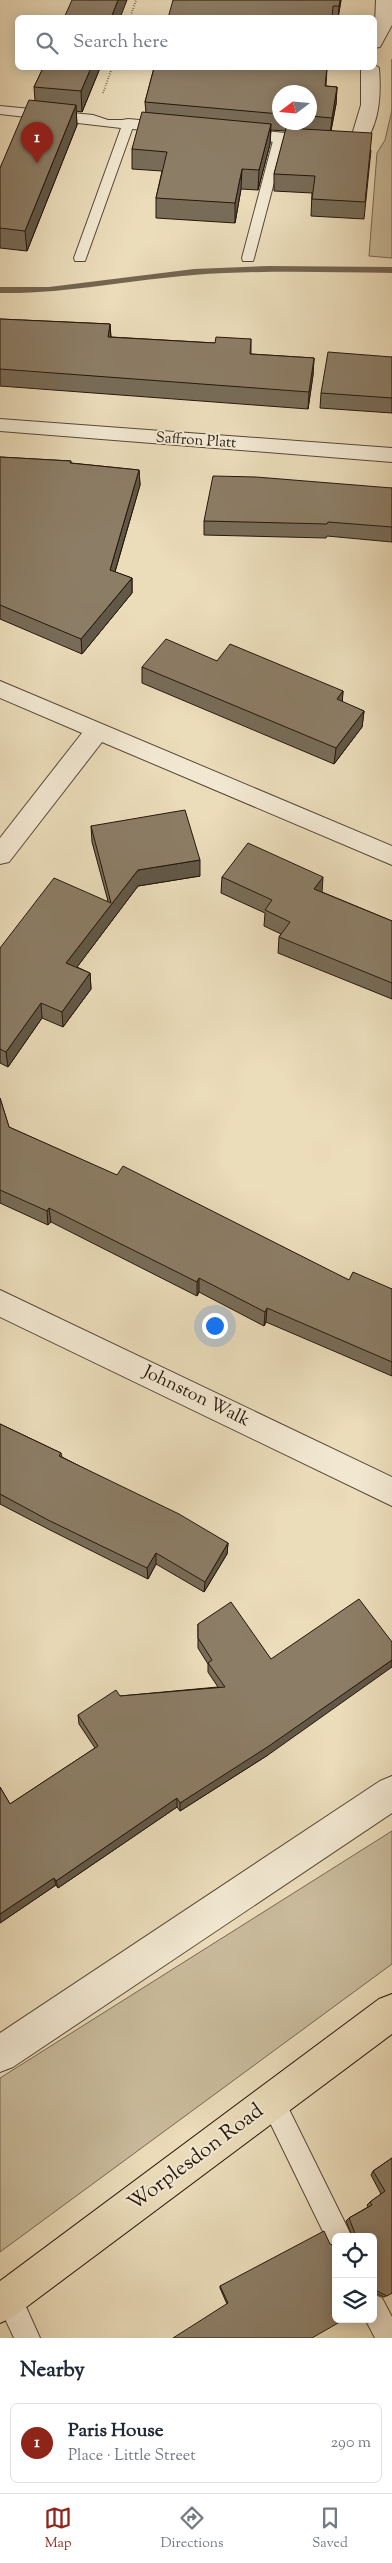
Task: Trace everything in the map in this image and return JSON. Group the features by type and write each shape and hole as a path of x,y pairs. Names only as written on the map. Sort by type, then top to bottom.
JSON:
{"main road":[{"name":"Worplesdon Road","path":"5,2301 392,2012"}],"street":[{"path":"377,37 384,22 384,0"},
{"path":"213,132 328,142 358,140 364,130 373,93 370,70"},
{"path":"128,124 194,130"},
{"name":"Saffron Platt","path":"0,426 392,455"},
{"path":"0,690 392,856"},
{"path":"0,855 98,730"},
{"name":"Johnston Walk","path":"0,1303 392,1492"},
{"path":"0,2054 392,1793"}],"lane":[{"path":"0,110 93,119 106,124 128,124 80,258"},
{"path":"248,258 280,138"},
{"path":"272,2102 337,2233"},
{"path":"5,2301 27,2338"},
{"path":"377,2315 389,2338"}],"path":[{"path":"131,15 136,0"}],"shaded area":[{"path":"392,110 392,258 369,256 377,153 385,140"},
{"path":"392,1831 392,1964 0,2252 0,2078"}],"building":[{"path":"72,0 118,0 112,15 65,15"},
{"path":"173,0 340,0 339,6 333,6 332,15 169,15"},
{"path":"42,70 90,70 81,91 34,87"},
{"path":"153,70 327,70 325,86 337,87 332,118 317,117 317,85 272,85 272,113 145,102"},
{"path":"29,100 76,105 25,231 0,228 0,168"},
{"path":"142,112 271,124 259,170 242,169 235,203 156,198 167,152 132,149"},
{"path":"285,130 372,133 365,202 312,199 315,176 274,174"},
{"path":"0,319 110,324 108,337 215,343 216,337 251,339 250,354 314,358 309,392 0,369"},
{"path":"328,352 392,357 392,398 321,393"},
{"path":"0,457 71,461 70,463 139,470 110,570 132,578 81,639 0,605"},
{"path":"213,476 256,477 392,488 392,527 328,522 327,524 204,521"},
{"path":"166,639 217,661 230,644 343,691 337,699 364,711 336,748 142,667"},
{"path":"185,810 200,860 138,870 66,963 90,973 62,1012 41,1003 6,1052 0,1049 0,948 54,878 111,903 91,826"},
{"path":"248,843 323,877 314,889 392,921 392,983 279,937 290,922 265,910 272,900 222,877"},
{"path":"0,1098 9,1127 117,1175 123,1166 349,1280 353,1272 392,1289 392,1362 267,1308 265,1312 199,1278 197,1282 49,1208 47,1211 0,1190"},
{"path":"0,1424 61,1453 59,1456 179,1514 228,1543 205,1582 156,1553 147,1568 48,1520 0,1494"},
{"path":"359,1599 392,1642 392,1660 269,1746 180,1803 177,1798 56,1881 54,1878 0,1914 0,1787 10,1804 98,1746 78,1715 116,1690 120,1696 225,1687 208,1663 212,1660 198,1638 198,1624 231,1602 271,1659"},
{"path":"392,2158 392,2293 387,2296 377,2291 377,2233 355,2233 349,2218 372,2205 370,2202 385,2191 373,2171"},
{"path":"324,2231 332,2245 332,2323 338,2323 312,2338 173,2338 228,2303 220,2286"}],"waterway":[{"path":"0,290 49,290 194,272 293,269 392,270"}],"place":[{"name":"Paris House","path":"37,163"}]}
